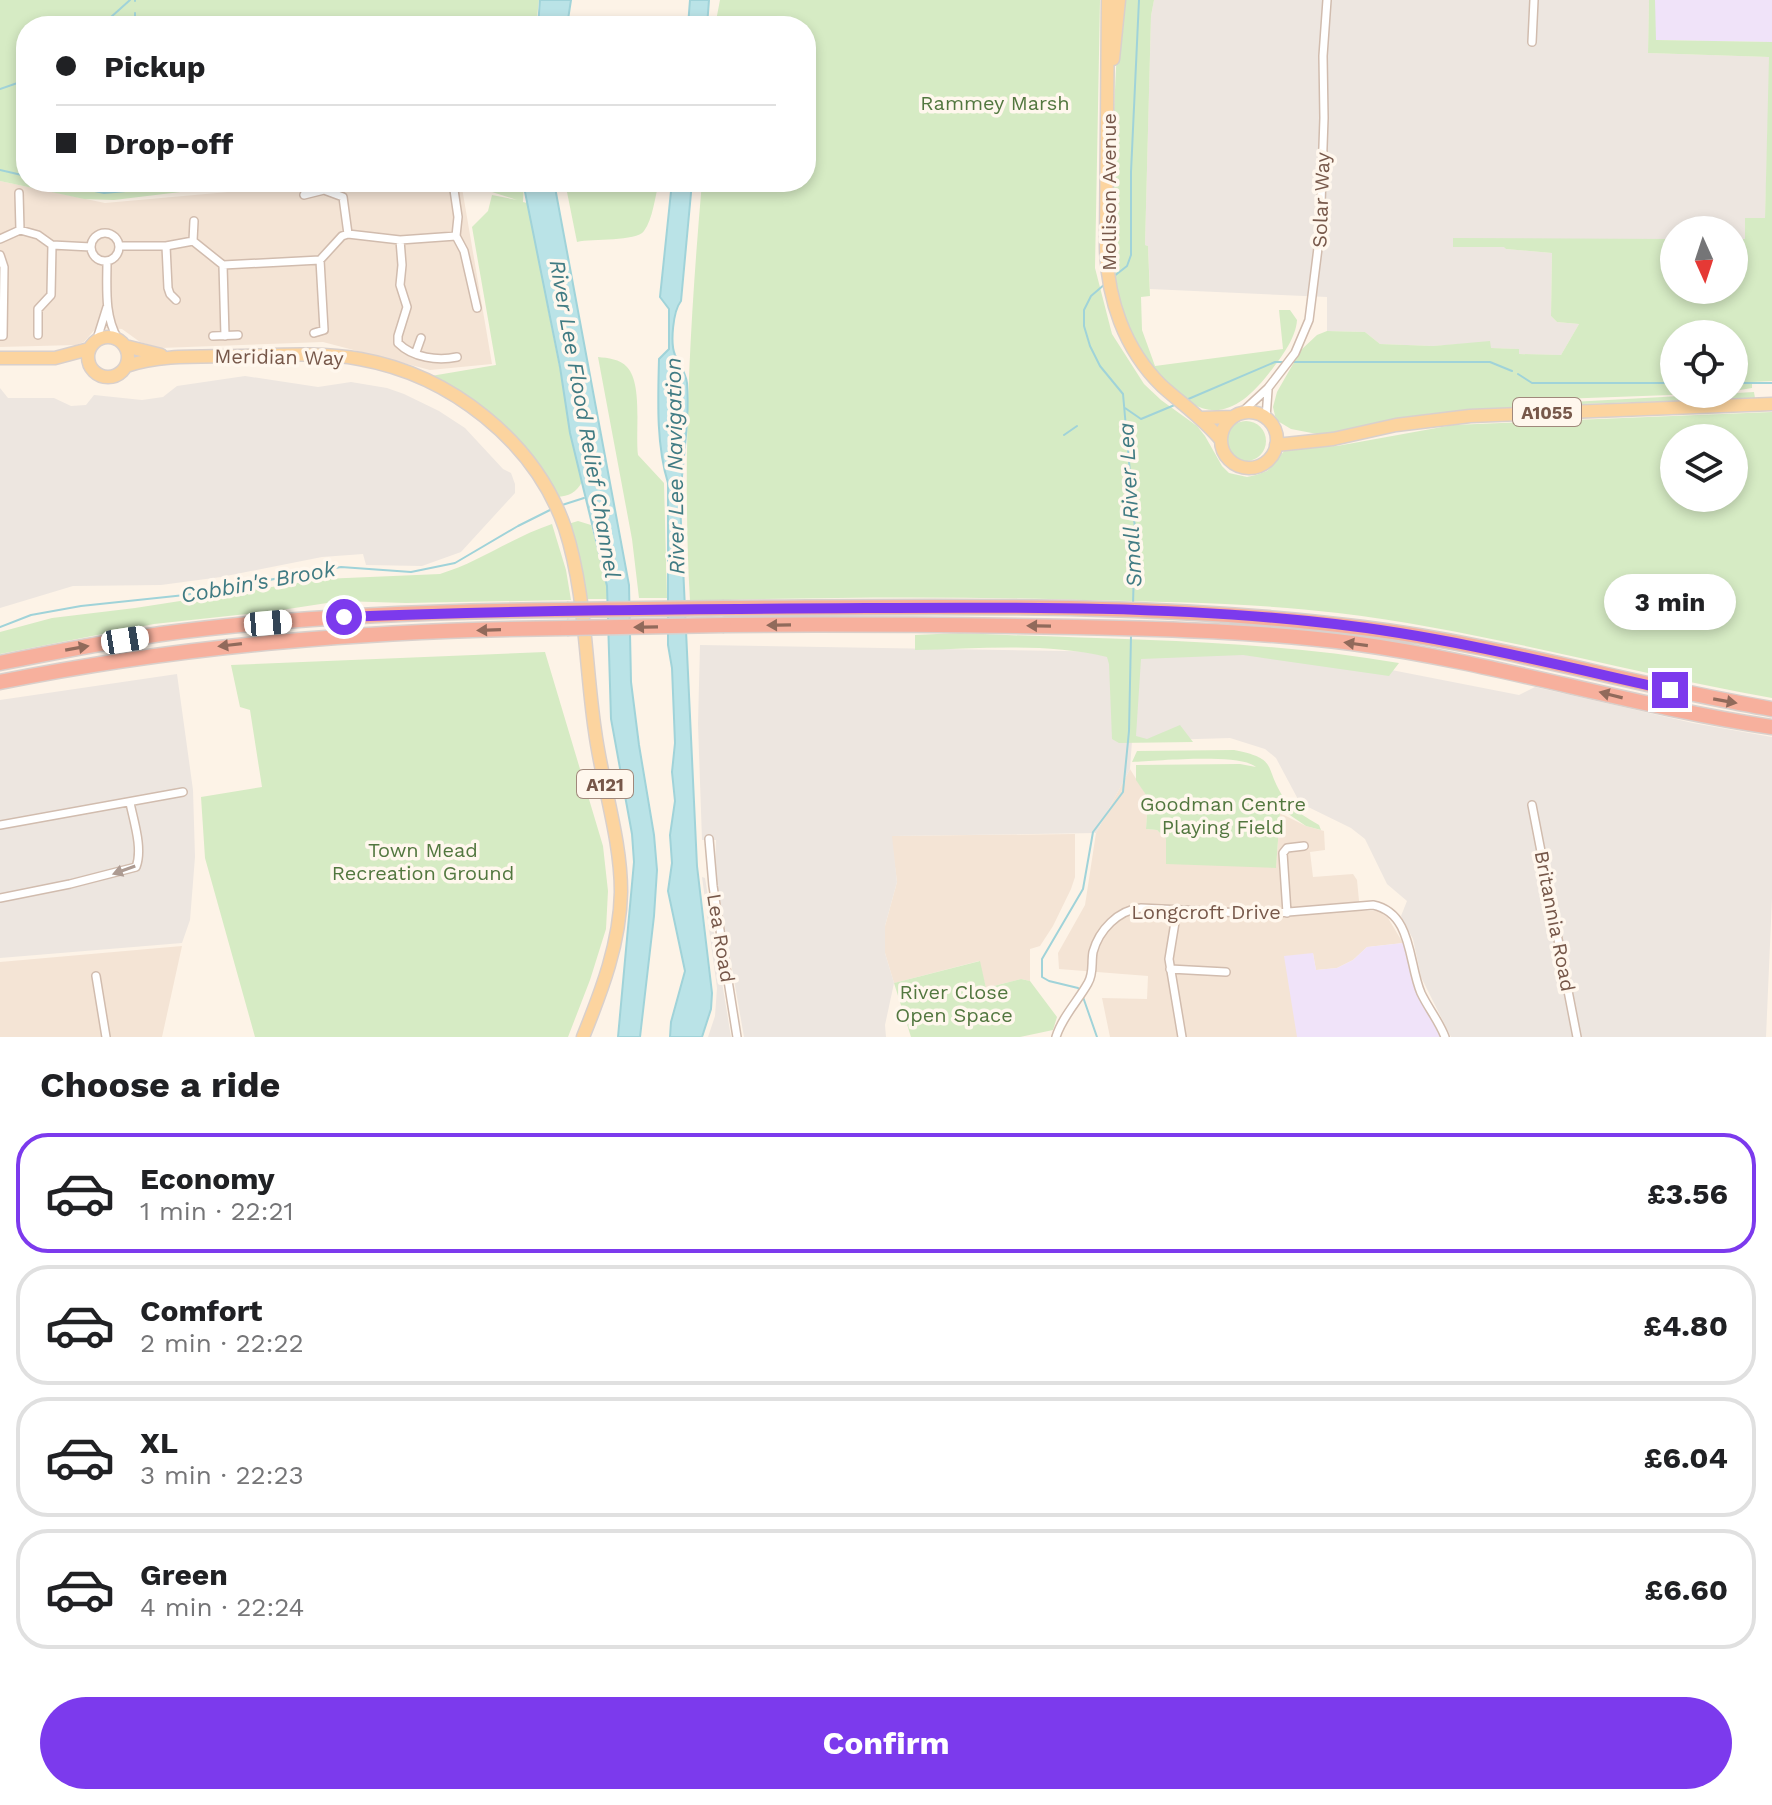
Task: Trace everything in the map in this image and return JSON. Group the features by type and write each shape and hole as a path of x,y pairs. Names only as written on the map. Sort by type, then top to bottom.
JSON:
{"highway":[{"path":"0,663 137,638 344,617 724,608 1123,611 1296,620 1439,639 1688,694 1771,708"},
{"path":"0,682 124,659 241,644 357,635 724,625 1151,628 1280,635 1386,648 1496,667 1662,707 1771,727"}],"main road":[{"name":"Mollison Avenue","path":"1108,0 1109,281 1116,311 1132,348 1149,372 1201,418 1221,440 1227,458 1235,465 1246,468 1259,466 1269,460 1276,445"},
{"name":"Mollison Avenue","path":"1109,78 1116,44 1119,0"},
{"path":"0,358 55,358 90,368 100,376 112,377 126,366 128,354 122,343 106,337 55,358"},
{"name":"Meridian Way","path":"122,343 168,357"},
{"path":"90,368 87,356 93,344"},
{"name":"Meridian Way","path":"126,366 168,357 321,354 362,359 404,370 441,388 487,418 517,447 548,491 564,527 577,576 595,736 619,861 621,891 611,960 583,1037"},
{"name":"A1055","path":"1276,445 1470,416 1772,404"},
{"path":"1201,418 1254,413 1270,423 1276,445"},
{"path":"1221,440 1224,428 1236,416"},
{"name":"A1055","path":"1270,423 1294,434 1324,440"}],"street":[{"name":"Solar Way","path":"1236,416 1268,388 1291,359 1309,320 1318,258 1324,118 1323,36 1327,0"},
{"path":"1532,42 1534,0"},
{"path":"304,195 316,192"},
{"path":"329,192 343,197 348,234"},
{"path":"454,192 458,217 456,236 464,251 477,308"},
{"path":"19,193 20,230"},
{"path":"193,241 194,221"},
{"path":"0,239 20,230 38,235 52,245 91,247"},
{"path":"105,233 115,237 119,246 116,256 107,261 96,258 91,247 95,237 105,233"},
{"path":"119,246 166,246 193,241 223,265 320,260 342,236 348,234 400,240 456,236"},
{"path":"400,240 400,285 407,307 398,339 402,347 434,359 457,357"},
{"path":"38,335 38,309 51,295 52,245"},
{"path":"166,246 168,288 176,300"},
{"path":"0,255 4,267 3,336 0,336"},
{"path":"314,333 324,330 320,260"},
{"path":"107,261 107,305 113,331 122,343"},
{"path":"223,265 225,336"},
{"path":"93,344 107,305"},
{"path":"213,336 238,335"},
{"path":"416,352 421,338"},
{"path":"1268,388 1265,400 1270,423"},
{"path":"0,825 183,792"},
{"path":"0,898 136,867 139,862 138,848 130,803"},
{"name":"Britannia Road","path":"1532,805 1551,889 1577,1037"},
{"name":"Lea Road","path":"709,839 713,886 737,1037"},
{"path":"1287,913 1283,853 1287,848 1304,846"},
{"name":"Longcroft Drive","path":"1056,1037 1092,975 1094,950 1122,912 1136,908 1263,914 1362,905 1385,908 1406,933 1417,982 1445,1037"},
{"path":"1177,910 1169,955 1182,1037"},
{"path":"1170,969 1226,972"},
{"path":"96,976 106,1037"}],"shaded area":[{"path":"1154,0 1649,0 1648,53 1770,57 1765,218 1748,236 1748,216 1660,216 1660,240 1454,247 1505,247 1552,253 1551,316 1557,322 1579,324 1561,355 1518,354 1518,349 1490,348 1490,342 1433,346 1380,344 1365,332 1327,331 1327,297 1150,289 1148,246 1145,245 1151,16"},
{"path":"1655,0 1772,0 1772,42 1655,40"},
{"path":"0,181 16,184 16,192 52,192 105,203 228,192 463,192 492,364 430,370 323,342 160,348 140,342 122,329 97,327 84,342 76,345 0,347"},
{"path":"245,376 318,387 351,382 404,394 465,428 503,469 511,473 515,493 461,552 422,566 366,565 363,554 322,557 161,585 73,586 0,608 0,388 8,398 54,398 71,406 86,405 94,395 142,400 163,397 177,386"},
{"path":"700,645 1315,655 1519,695 1535,687 1693,723 1772,737 1772,898 1766,1037 1451,1037 1421,977 1413,939 1401,916 1407,901 1387,884 1365,839 1351,828 1300,803 1276,758 1265,749 1230,738 1132,741 1130,769 1096,833 892,836 897,882 885,926 885,953 894,983 885,1025 886,1037 744,1037 715,871 716,840 702,840 698,724"},
{"path":"177,674 193,790 195,857 190,920 182,943 0,958 0,700"},
{"path":"1130,769 1148,798 1146,829 1157,830 1166,839 1276,868 1280,813 1324,831 1325,850 1310,852 1313,877 1353,874 1357,880 1360,911 1379,911 1388,918 1403,943 1367,947 1353,960 1337,968 1316,970 1313,953 1297,1037 1110,1037 1102,998 1147,999 1148,976 1059,969 1058,953 1085,905 1096,833"},
{"path":"1075,834 1075,877 1053,926 1040,946 1030,949 1030,981 1021,979 986,988 979,961 894,983 885,953 885,926 897,882 891,836"},
{"path":"702,877 705,878 731,1037 708,1037 715,1016 717,988"},
{"path":"1403,943 1413,983 1440,1037 1297,1037 1284,956 1313,953 1316,970 1337,968 1353,960 1367,947"},
{"path":"182,946 162,1037 0,1037 0,962"}],"green space":[{"path":"0,0 539,0 537,16 16,16 16,184 0,181"},
{"name":"Rammey Marsh","path":"720,0 1100,0 1095,268 1112,334 1144,384 1197,426 1222,466 1229,473 1247,477 1267,471 1286,449 1337,446 1453,425 1772,412 1772,698 1447,630 1306,610 1211,604 985,598 690,601 688,391 701,192 816,192 816,16 717,16"},
{"path":"1121,0 1154,0 1151,16 1145,245 1148,246 1150,296 1141,297 1142,330 1155,366 1283,349 1279,310 1290,310 1297,320 1288,346 1260,384 1235,405 1222,410 1195,405 1165,382 1136,347 1122,311 1113,268 1111,225"},
{"path":"1649,0 1655,0 1656,40 1772,42 1772,381 1752,382 1752,388 1748,389 1748,320 1660,320 1660,395 1532,400 1515,408 1427,414 1317,434 1291,429 1276,420 1273,407 1277,392 1301,350 1317,335 1327,331 1365,332 1380,344 1433,346 1490,341 1491,348 1519,349 1519,354 1561,355 1579,324 1557,322 1551,316 1552,253 1504,247 1453,247 1453,238 1660,239 1660,304 1748,304 1748,218 1765,218 1769,57 1648,53"},
{"path":"51,192 180,192 114,200 84,199"},
{"path":"492,192 524,192 523,202 527,203 582,482 575,491 565,496 557,497 532,458 431,376 496,365 472,227 488,211 492,195 517,200"},
{"path":"567,192 657,192 644,231 632,237 577,242"},
{"path":"598,357 621,362 632,375 637,397 638,455 664,483 667,598 639,598 632,539"},
{"path":"1660,397 1660,401 1553,403"},
{"path":"1246,421 1260,427 1266,441 1260,455 1246,461 1232,455 1226,441 1232,427"},
{"path":"578,521 591,525 607,586 607,599 585,599 568,524"},
{"path":"552,524 566,570 571,600 340,601 154,624 0,654 0,632 52,618 323,579 440,574"},
{"path":"960,633 1235,644 1399,663 1389,676 1243,655 1141,659 1136,736 1147,739 1180,725 1193,742 1119,743 1112,739 1107,657 1036,648 915,650 915,635"},
{"name":"Town Mead Recreation Ground","path":"545,652 603,846 608,891 606,929 568,1037 255,1037 205,858 201,797 262,787 250,710 240,707 231,665"},
{"name":"Goodman Centre Playing Field","path":"1234,750 1264,761 1284,798 1319,825 1321,830 1306,826 1278,807 1276,868 1166,864 1166,839 1157,830 1146,829 1148,798 1136,780 1136,765 1240,764 1256,767 1216,759 1132,762 1137,751"},
{"name":"River Close Open Space","path":"980,961 986,988 1021,979 1030,981 1057,1017 1053,1030 1020,1037 911,1037 894,983"}],"water":[{"path":"540,0 571,0 569,16 539,16"},
{"path":"690,0 709,0 708,16 689,16"},
{"name":"River Lee Flood Relief Channel","path":"525,192 556,192 629,585 631,682 657,870 640,1037 618,1037 634,862 632,834 611,719 607,586 570,433"},
{"name":"River Lee Navigation","path":"671,192 691,192 681,301 674,319 673,350 684,372 688,398 680,502 697,866 712,993 711,1009 702,1037 670,1037 685,971 668,891 675,801 672,772 675,743 668,645 668,483 661,453 658,406 659,359 669,349 669,309 660,297"}],"waterway":[{"path":"112,16 130,0"},
{"name":"Small River Lea","path":"1113,277 1127,266 1131,255 1131,172 1139,0"},
{"path":"0,89 16,83"},
{"path":"0,170 16,174"},
{"path":"99,192 115,192"},
{"name":"Small River Lea","path":"1105,284 1091,296 1084,310 1084,326 1100,366 1123,394 1135,529 1133,605"},
{"path":"1186,400 1275,362 1284,362"},
{"path":"1291,362 1490,362 1512,371"},
{"path":"1518,374 1532,383 1660,383"},
{"path":"1748,383 1772,383"},
{"path":"1125,408 1141,419 1177,404"},
{"path":"1064,435 1077,426"},
{"name":"Cobbin's Brook","path":"559,506 584,498"},
{"name":"Cobbin's Brook","path":"0,627 31,615 81,606 185,595 341,567 411,572 455,563 550,510"},
{"name":"Small River Lea","path":"1080,991 1042,977 1042,959 1083,889 1093,832 1123,792 1129,731 1131,636"},
{"name":"Small River Lea","path":"1083,997 1097,1037"}],"route":[{"path":"344,617 724,608 979,608 1188,613 1296,620 1439,639 1670,690"}]}
